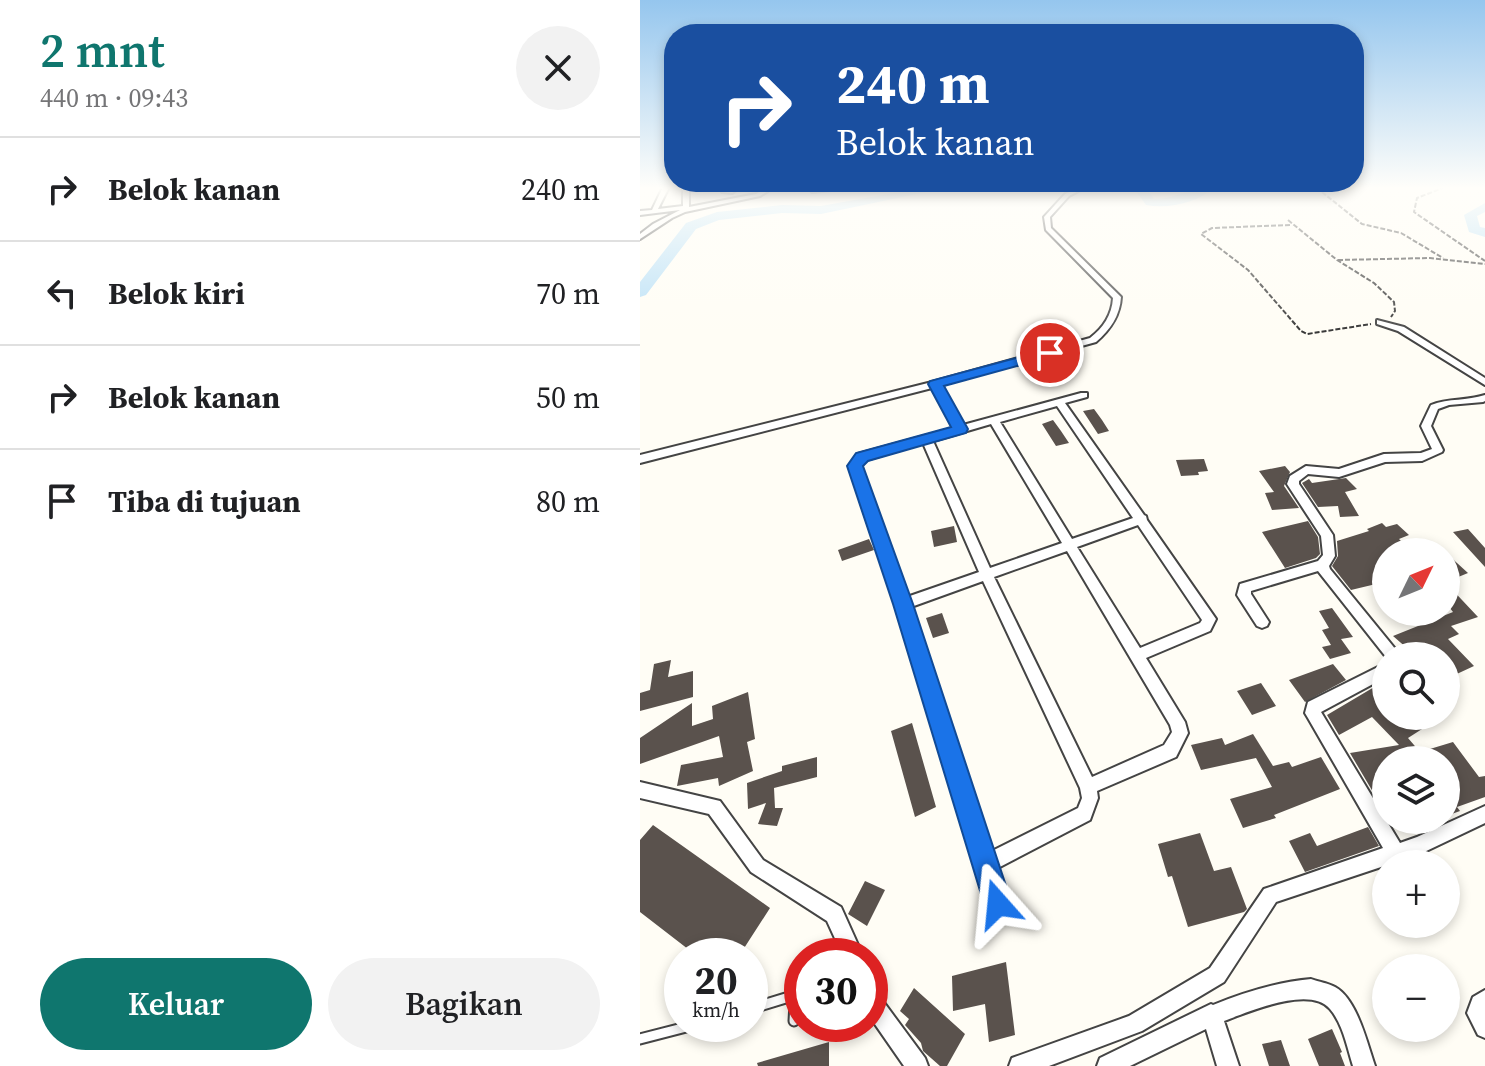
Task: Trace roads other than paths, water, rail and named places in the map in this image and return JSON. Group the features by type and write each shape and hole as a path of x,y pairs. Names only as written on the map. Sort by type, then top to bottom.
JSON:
{"street":[{"path":"640,459 935,384 1078,345 1101,334 1118,305 1117,297 1056,237"},
{"path":"1380,322 1401,329 1485,382"},
{"path":"935,384 960,429"},
{"path":"998,904 903,604 855,466 862,457 1084,395"},
{"path":"1262,622 1244,595 1245,588 1322,565 1329,556 1327,535 1293,484 1294,479 1306,470 1339,473 1384,458 1435,454 1438,450 1426,426 1434,407 1454,400 1474,404 1485,398"},
{"path":"1060,403 1209,619 1205,627 1139,655"},
{"path":"994,420 1139,655 1177,722 1180,733 1170,751 1088,787"},
{"path":"927,440 986,573 1088,787 1090,798 1084,814 986,864"},
{"path":"903,604 1142,519"},
{"path":"1322,565 1382,642"},
{"path":"1372,677 1313,707 1313,713 1394,850"},
{"path":"640,790 714,807 757,866 834,914 845,938"},
{"path":"1403,850 1485,814"},
{"path":"1020,1066 1135,1024 1217,975 1270,895 1372,861"},
{"path":"1108,1066 1211,1014 1304,986 1317,989 1340,1003 1364,1066"},
{"path":"1485,1000 1477,1013 1485,1028"},
{"path":"1211,1014 1228,1066"},
{"path":"888,1025 917,1066"}],"lane":[{"path":"640,1039 664,1033"}],"waterway":[{"path":"640,292 683,237"}]}
